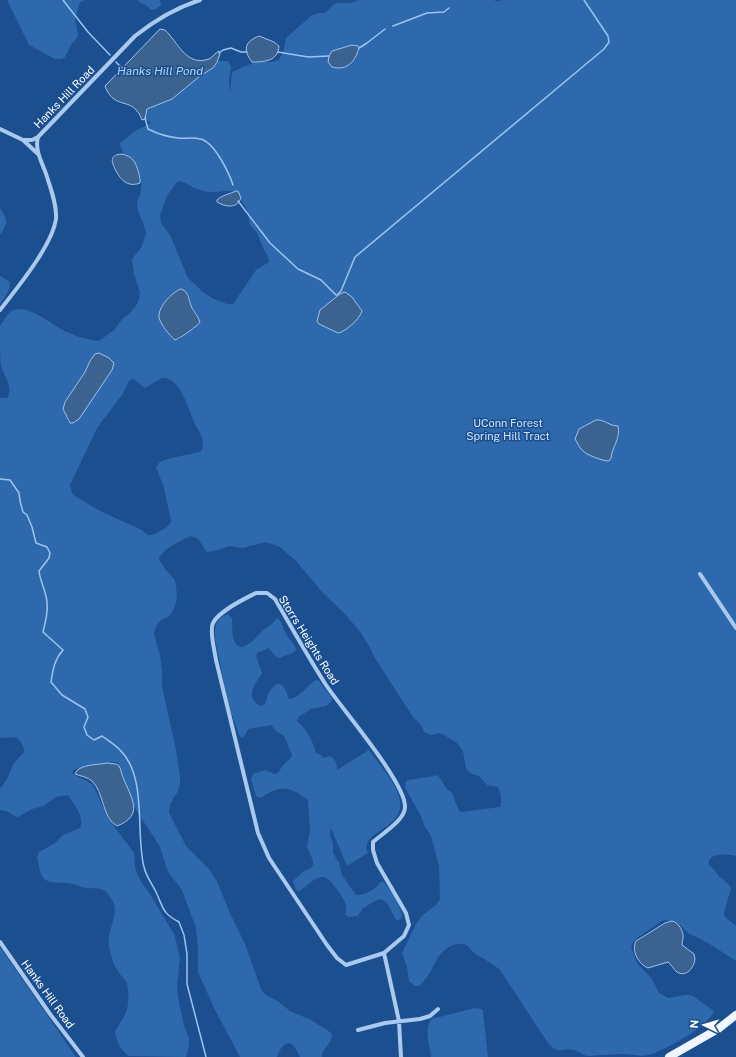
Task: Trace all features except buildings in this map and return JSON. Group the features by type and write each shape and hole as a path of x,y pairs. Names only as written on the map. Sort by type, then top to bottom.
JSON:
{"main road":[{"path":"669,1057 718,1029 736,1015"}],"street":[{"name":"Hanks Hill Road","path":"0,310 17,288 52,234 56,218 53,197 47,175 36,146 38,136 135,36 151,23 168,13 200,0"},
{"path":"0,129 23,140 38,154"},
{"path":"23,140 32,140 38,136"},
{"path":"700,574 736,628"},
{"name":"Storrs Heights Road","path":"256,593 267,593 275,599 306,655 383,762 404,797 406,808 401,818 374,842 373,850 377,864 406,914 409,925 404,936 384,953 346,965 337,958 269,858 258,833 216,660 212,624 220,615 256,593"},
{"name":"Hanks Hill Road","path":"0,942 50,1014 83,1057"},
{"path":"384,953 399,1021 401,1057"},
{"path":"358,1030 385,1023 430,1016 438,1009"}],"green space":[{"path":"7,0 85,0 80,2 75,20 78,35 77,38 72,43 65,57 62,59 55,59 29,45"},
{"path":"138,0 160,0 161,5 156,9 151,10"},
{"name":"UConn Forest Spring Hill Tract","path":"358,0 736,0 736,856 715,856 709,861 709,865 728,883 731,888 724,913 725,917 736,926 736,961 708,943 688,933 680,925 666,920 662,921 637,938 631,947 637,963 652,979 659,993 668,998 690,995 714,1011 704,1024 675,1043 655,1053 642,1056 619,1054 589,1056 570,1049 555,1049 548,1043 500,970 476,954 466,945 457,944 448,947 438,957 427,978 419,986 415,986 409,981 407,967 402,953 417,922 424,914 436,905 440,899 439,866 431,836 405,788 406,781 438,775 446,788 452,793 459,811 462,812 500,807 500,792 498,787 487,785 479,776 472,774 466,769 463,751 456,742 442,734 438,733 431,735 424,732 421,725 413,717 376,660 361,633 345,614 323,593 296,561 280,547 266,542 243,548 229,546 207,552 198,539 192,536 168,548 159,559 165,569 175,580 177,595 176,603 173,611 168,617 161,620 156,626 154,634 160,655 162,686 180,776 178,791 170,804 169,812 186,846 208,868 217,881 229,911 245,944 261,989 266,995 279,1002 290,1011 311,1020 330,1032 332,1035 332,1038 322,1054 322,1057 300,1057 293,1045 287,1043 283,1046 277,1057 240,1057 215,1010 198,972 196,928 183,893 167,869 160,847 133,805 119,765 116,762 112,762 105,765 75,769 72,772 74,775 93,785 108,818 134,853 135,868 141,882 174,934 180,957 177,987 179,1002 189,1039 186,1057 129,1056 126,1054 119,1045 115,1031 126,1011 128,996 127,983 115,966 109,948 110,931 115,912 111,898 101,889 85,888 75,884 48,881 41,874 37,858 39,852 55,843 63,835 80,828 81,820 79,812 68,795 56,797 43,806 32,809 18,817 0,810 0,789 6,781 14,763 24,752 24,749 21,742 16,737 0,738 0,398 7,398 9,394 9,386 1,366 0,326 12,311 19,309 34,313 65,331 90,340 99,341 114,330 123,318 136,306 139,299 140,292 134,274 132,259 141,248 146,234 137,208 141,189 140,177 136,166 125,155 120,143 135,131 151,123 145,119 147,109 172,99 200,76 213,69 218,61 228,61 231,67 229,81 230,93 232,72 255,62 272,62 279,60 284,49 286,38 311,16 318,13 325,13 337,3 351,3","holes":["181,181 194,188 205,191 235,192 238,194 247,210 250,225 257,233 268,256 269,262 256,270 233,304 227,304 212,298 188,278 170,235 161,223 160,215 168,194 177,182","188,294 192,307 198,316 194,329 185,333 180,339 177,340 172,338 163,327","91,361 114,363 112,370 96,394 73,423 70,423 67,420 72,392","162,378 174,382 183,395 203,442 202,450 199,452 167,459 160,462 156,467 164,488 171,521 166,528 152,535 148,535 142,530 100,511 75,496 72,493 70,485 97,428 122,395 129,381 133,379 145,388"]},
{"path":"0,208 6,219 6,224 0,235"},
{"path":"0,276 9,281 10,287 8,293 0,304"},
{"path":"228,614 232,618 232,633 235,643 238,646 242,647 252,642 277,618 296,650 293,653 280,658 275,656 269,648 257,653 262,674 252,690 253,699 255,702 260,706 265,704 269,692 276,685 279,684 284,687 289,699 297,696 311,683 318,680 332,698 332,701 326,706 310,709 300,715 297,721 309,735 316,753 321,755 323,758 330,756 332,757 336,762 337,770 369,750 395,787 400,800 400,810 396,818 369,840 367,846 368,853 347,866 331,828 330,835 333,844 333,853 339,863 342,875 356,895 364,894 370,891 382,881 392,893 398,904 402,914 402,917 399,920 397,920 386,902 379,899 363,908 358,916 348,917 345,914 346,905 343,898 333,884 323,877 313,880 299,891 296,890 293,881 313,865 313,861 307,846 310,831 308,800 285,788 274,790 261,798 256,796 251,779 253,774 265,770 274,774 278,773 292,755 284,736 276,731 271,725 248,729 242,738 239,735 229,706 215,639 215,630 218,621 220,618"},
{"path":"0,947 76,1057 0,1057"},
{"path":"474,1008 482,1009 483,1012 488,1057 431,1057 427,1032 429,1023 432,1019"}],"water":[{"name":"Hanks Hill Pond","path":"160,29 165,30 183,52 194,60 201,61 209,59 219,51 220,54 213,68 200,76 172,99 147,109 145,119 142,120 133,107 112,98 105,86"},
{"path":"259,36 274,42 279,46 278,51 270,60 252,62 247,54 246,47 250,41"},
{"path":"352,45 358,46 359,48 353,61 342,68 332,67 328,62 332,51"},
{"path":"122,154 128,156 134,161 140,178 140,183 131,184 124,182 117,173 112,158"},
{"path":"238,191 241,198 237,204 227,206 217,202 217,200 221,197"},
{"path":"181,289 186,292 192,308 200,322 175,340 161,323 159,313 166,300"},
{"path":"345,292 352,297 362,311 352,325 338,333 319,324 317,321 320,310 340,294"},
{"path":"99,353 109,358 114,363 112,370 79,419 73,423 70,423 63,409 65,402 85,372 90,361 95,354"},
{"path":"596,420 618,426 618,435 609,461 587,454 575,439 579,429"},
{"path":"107,763 116,764 119,766 134,805 131,817 126,822 117,826 108,817 99,792 92,781 88,778 75,774 80,768"},
{"path":"672,921 682,930 682,945 694,954 695,959 692,968 684,974 677,972 668,962 648,968 639,961 634,949 636,941 665,923"}],"waterway":[{"path":"63,0 88,32 110,55"},
{"path":"337,295 341,291 355,257 604,49 609,42 608,36 584,0"},
{"path":"393,26 427,13 444,12 449,8"},
{"path":"359,48 385,29"},
{"path":"219,53 223,50 231,48 241,52 247,52"},
{"path":"278,52 308,57 329,56"},
{"path":"116,62 122,68"},
{"path":"145,118 148,129 159,134 174,138 197,138 205,141 216,151 233,185"},
{"path":"238,201 270,243 298,269 321,280 336,295"},
{"path":"0,479 10,480 19,493 23,512 27,515 36,543 47,547 50,553 49,558 39,571 47,605 43,632 63,650 56,661 51,682 62,695 85,709 88,717 84,727 87,735 94,740 102,736 115,745 128,760 134,774 139,805 140,838 144,867 164,910 169,916 179,922 184,935 187,954 187,984 206,1057"}]}
